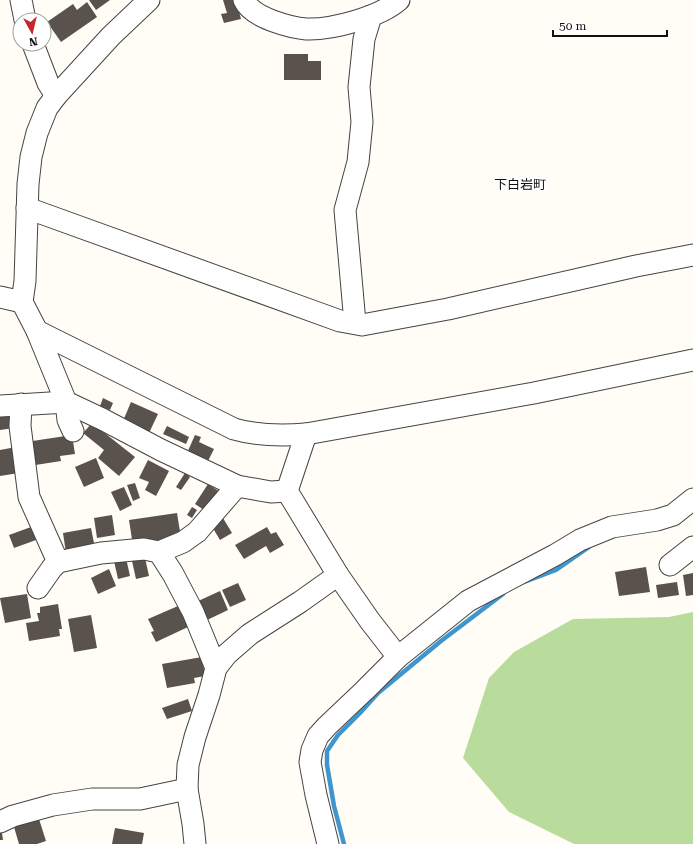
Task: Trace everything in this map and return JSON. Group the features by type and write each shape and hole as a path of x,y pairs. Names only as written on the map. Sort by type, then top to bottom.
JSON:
{"street":[{"path":"21,0 23,12"},
{"path":"74,432 68,420 66,402 37,331 22,302 25,282 28,184 31,157 37,134 47,108 56,96 111,36 149,0"},
{"path":"244,0 253,12 266,19 288,26 307,29 362,20 399,0"},
{"path":"355,323 345,210 358,162 362,122 359,87 364,39 371,16"},
{"path":"36,52 48,83 56,96"},
{"path":"27,208 340,320 362,325 440,310 636,266 693,255"},
{"path":"0,297 22,302"},
{"path":"37,331 234,429 258,435 282,436 306,434 534,392 693,360"},
{"path":"0,406 66,402 237,486 271,492 287,492"},
{"path":"21,404 20,426 29,497 58,562"},
{"path":"306,434 287,492 338,575 370,621 398,657"},
{"path":"38,588 58,562 108,553 144,549 159,552 190,538 211,517 237,486"},
{"path":"328,844 316,795 310,762 312,750 318,736 327,726 398,657 468,601 555,556 580,540 612,527 657,520 673,515 693,499"},
{"path":"670,565 693,547"},
{"path":"159,552 173,574 193,612 216,668"},
{"path":"195,844 194,824 187,789 188,764 216,668 231,650 250,634 268,621 300,602 338,575"},
{"path":"0,822 13,816 53,805 92,799 140,799 187,789"}],"green space":[{"path":"693,612 693,844 574,844 509,812 463,758 489,678 514,652 573,619 669,617"}],"building":[{"path":"89,0 110,0 96,10"},
{"path":"223,0 236,0 241,19 224,23 221,14 227,13"},
{"path":"87,2 97,17 61,42 52,29 52,19 73,4 77,10"},
{"path":"284,54 308,54 308,61 321,61 321,80 284,80"},
{"path":"103,398 113,403 110,410 100,406"},
{"path":"131,402 158,414 149,433 123,421"},
{"path":"13,411 14,428 0,430 0,412"},
{"path":"92,423 135,457 119,476 98,458 104,450 83,433"},
{"path":"167,426 189,437 186,444 163,434"},
{"path":"72,435 75,454 60,456 61,461 29,466 26,442"},
{"path":"195,435 201,437 199,442 214,449 207,463 187,453"},
{"path":"16,447 19,473 0,476 0,450"},
{"path":"96,458 104,478 84,487 75,467"},
{"path":"148,460 169,471 156,496 145,490 149,482 139,478"},
{"path":"185,473 190,477 181,490 176,487"},
{"path":"135,483 140,498 133,501 127,485"},
{"path":"208,484 220,492 207,512 195,504"},
{"path":"124,487 132,505 120,511 111,492"},
{"path":"192,507 197,510 192,518 187,515"},
{"path":"177,513 181,538 133,546 129,520"},
{"path":"112,515 115,535 97,538 94,518"},
{"path":"223,518 232,533 220,540 211,525"},
{"path":"31,527 36,540 14,548 9,535"},
{"path":"267,527 271,534 276,532 284,545 270,553 266,546 244,559 235,545"},
{"path":"91,528 95,548 66,553 63,533"},
{"path":"126,558 130,576 118,579 114,561"},
{"path":"145,558 149,576 136,579 132,561"},
{"path":"646,567 650,592 619,596 615,572"},
{"path":"109,569 116,586 98,594 91,578"},
{"path":"693,573 693,595 686,596 683,575"},
{"path":"677,582 679,595 658,598 656,585"},
{"path":"238,583 246,600 230,607 222,590"},
{"path":"220,591 228,610 205,621 196,602"},
{"path":"27,594 31,618 5,623 0,598"},
{"path":"58,604 62,629 59,629 60,636 29,641 26,623 39,621 37,613 40,613 40,607"},
{"path":"178,606 188,627 156,642 151,632 154,631 148,619"},
{"path":"91,615 97,648 74,652 68,619"},
{"path":"202,657 205,676 194,678 195,683 167,688 162,664"},
{"path":"188,699 192,711 167,719 162,708"},
{"path":"39,819 46,841 37,844 19,844 14,827"},
{"path":"1,826 3,840 0,840"},
{"path":"115,828 144,833 142,844 112,844"}],"waterway":[{"path":"524,582 556,570 589,547"},
{"path":"344,844 334,806 327,765 327,751 338,735 378,693 441,641 503,594"}],"district":[{"name":"下白岩町","path":"520,184"}]}
